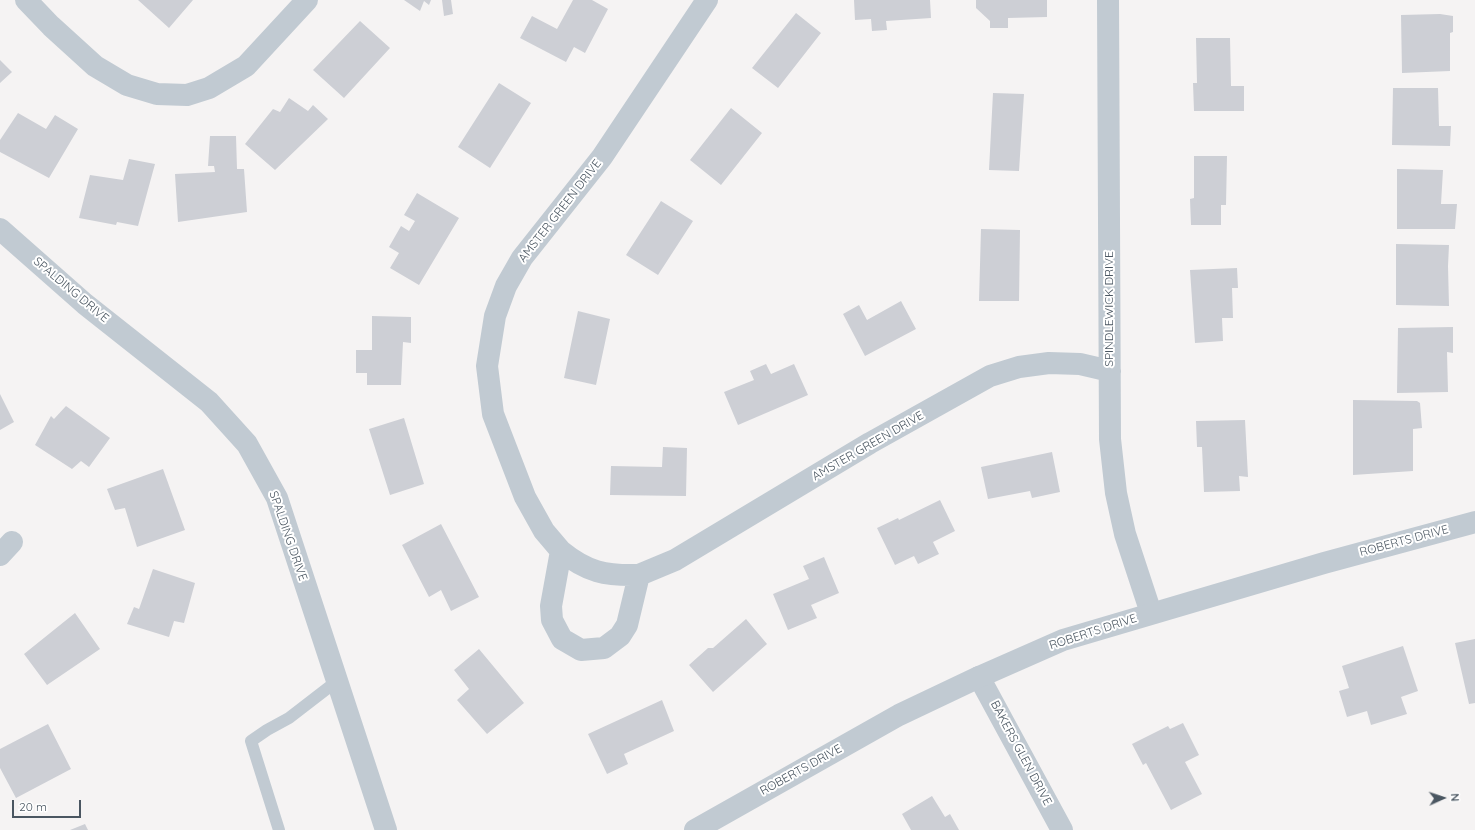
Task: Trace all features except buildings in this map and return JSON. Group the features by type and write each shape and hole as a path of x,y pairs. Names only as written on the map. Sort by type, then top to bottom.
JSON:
{"street":[{"path":"26,0 51,26 95,66 127,85 157,94 187,95 209,88 246,66 307,0"},
{"name":"AMSTER GREEN DRIVE","path":"707,0 602,157 522,258 506,286 495,316 487,366 494,414 525,497 544,531 561,551 575,562 596,572 617,576 639,575 675,560 870,443 990,376 1019,367 1049,363 1080,364 1110,371"},
{"name":"SPINDLEWICK DRIVE","path":"1108,0 1110,439 1116,493 1125,534 1151,613"},
{"name":"SPALDING DRIVE","path":"0,229 85,304 209,402 247,444 277,498 386,830"},
{"name":"ROBERTS DRIVE","path":"695,830 899,715 979,677 1063,640 1324,563 1475,522"},
{"path":"561,551 551,606 552,620 562,639 581,650 604,648 620,636 627,625 639,575"},
{"name":"BAKERS GLEN DRIVE","path":"979,677 1062,830"}],"lane":[{"path":"279,830 251,741 289,718 337,681"}]}
